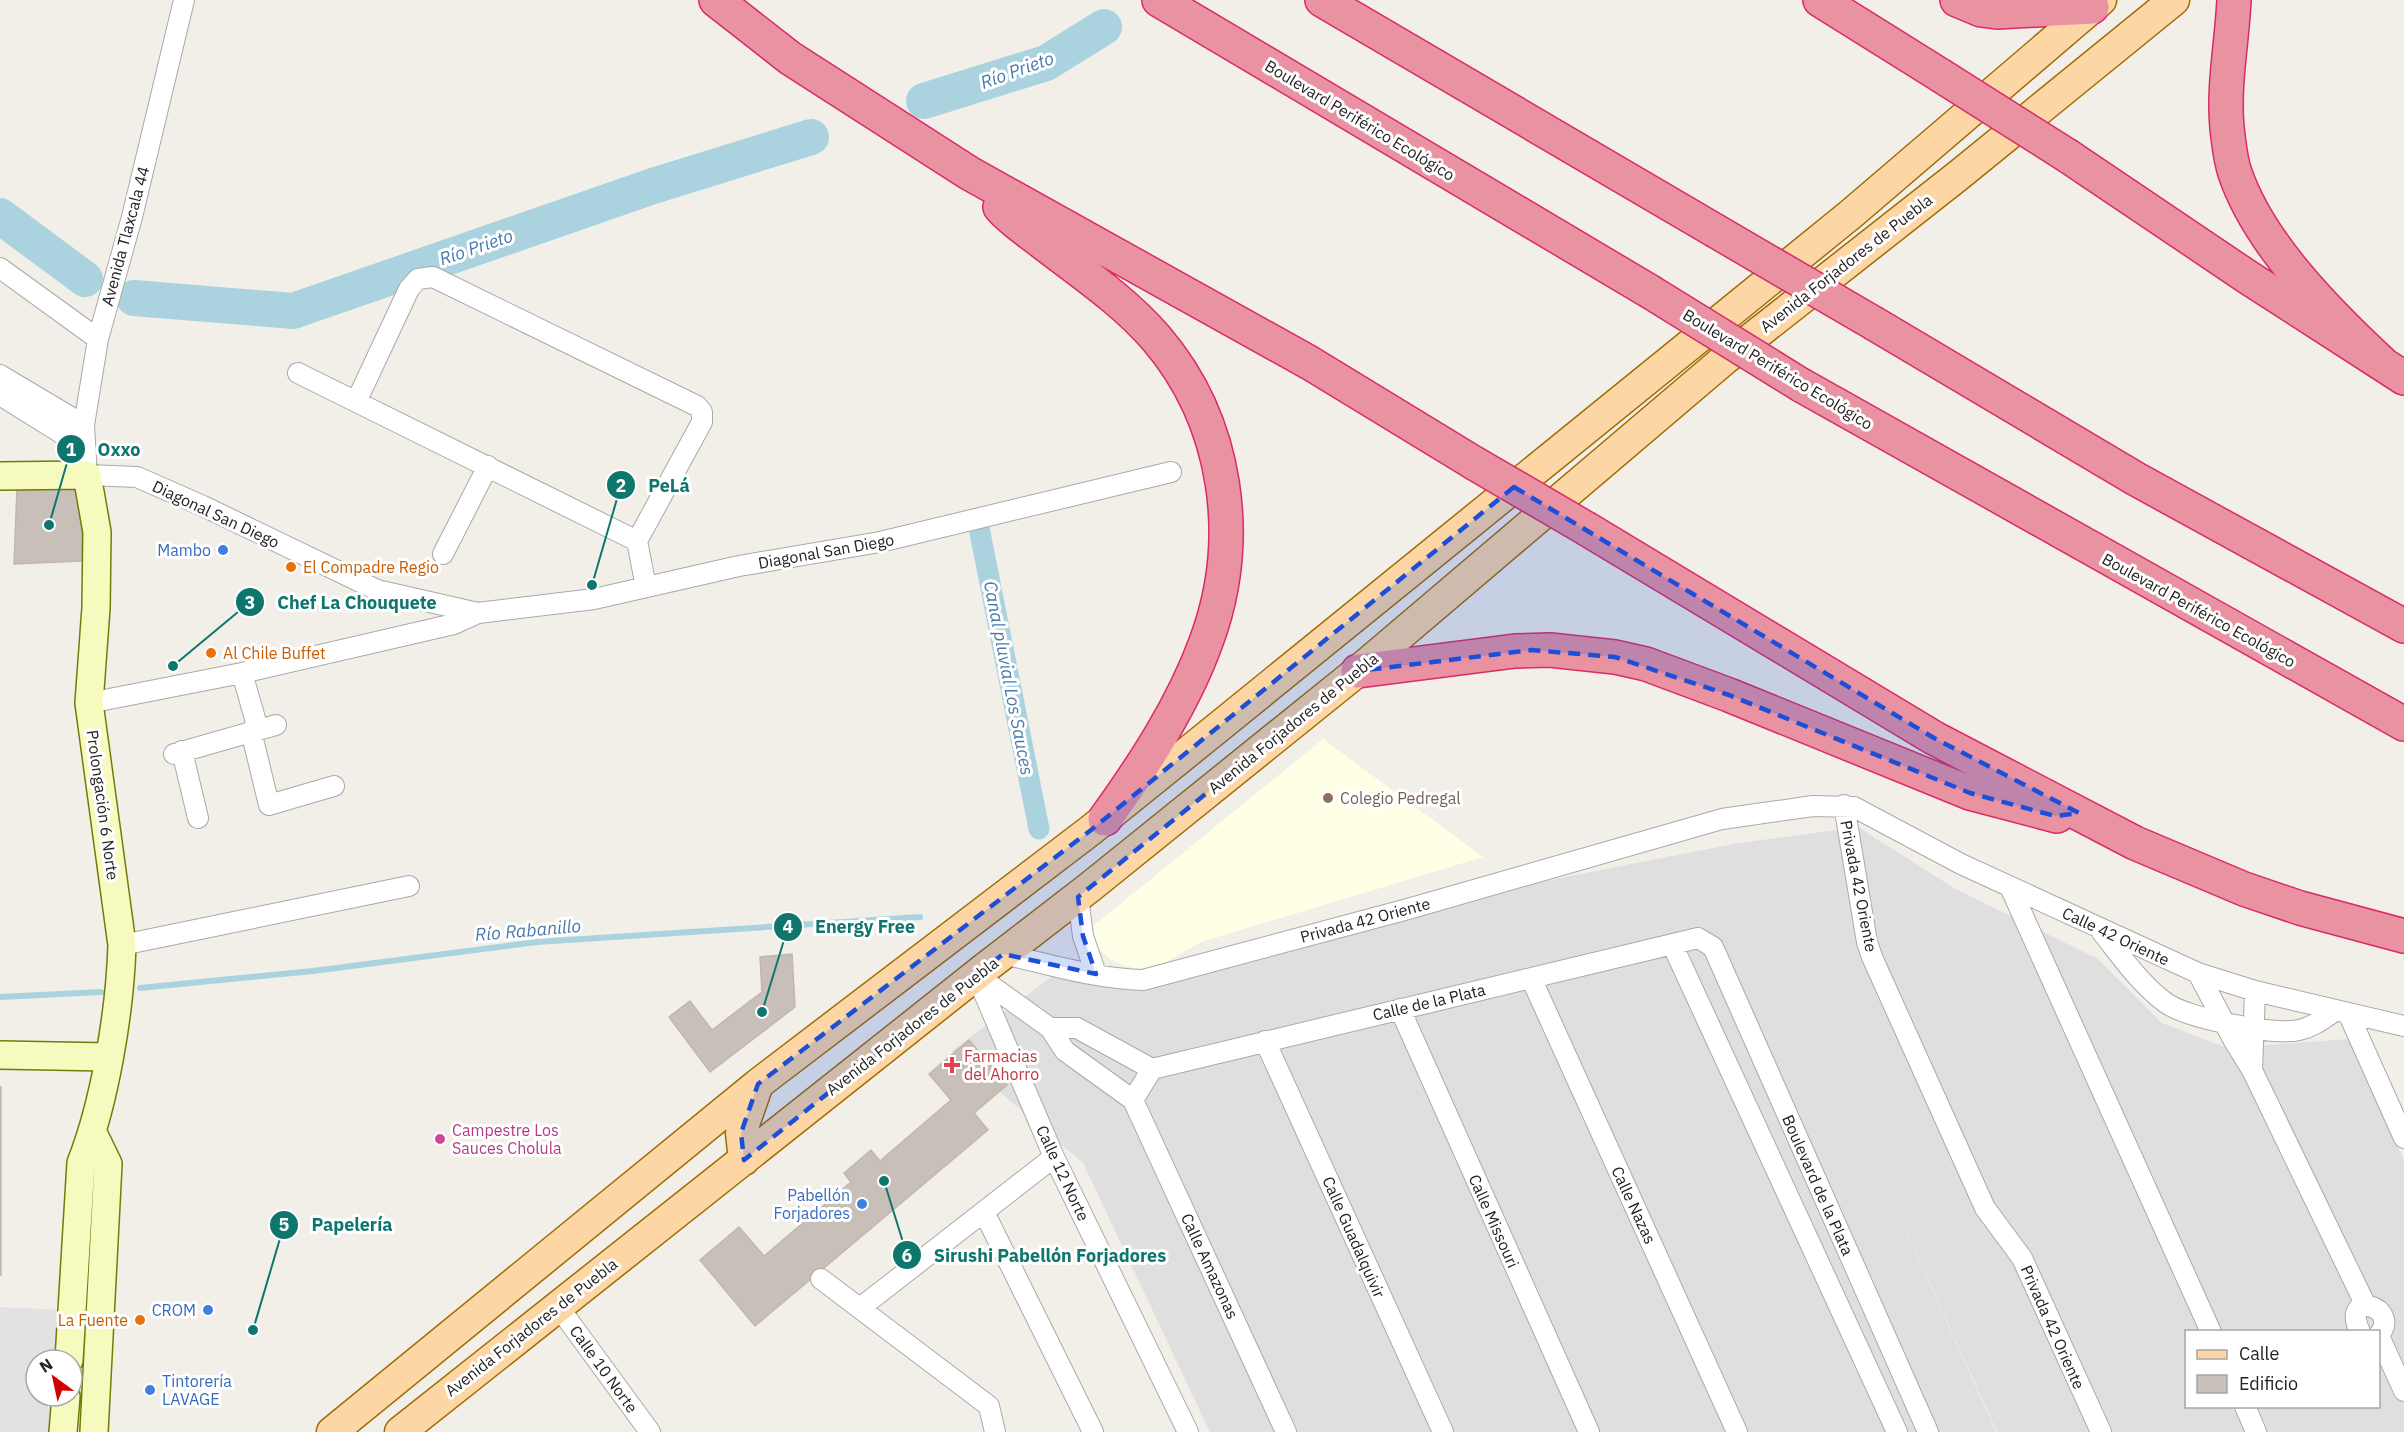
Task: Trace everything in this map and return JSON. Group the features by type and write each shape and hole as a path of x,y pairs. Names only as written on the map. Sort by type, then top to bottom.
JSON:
{"highway":[{"path":"716,0 790,58 969,172 1310,363 1934,738 2135,843 2244,889 2300,908 2404,936"},
{"name":"Boulevard Periférico Ecológico","path":"1159,0 1649,291 1801,385 2404,724"},
{"path":"1322,0 2136,479 2404,626"},
{"path":"1820,0 2068,156 2249,278 2393,371"},
{"path":"1957,0 1981,10 1997,12 2097,4"},
{"path":"2234,0 2226,111 2232,162 2242,191 2257,219 2295,272 2332,315 2393,371"},
{"path":"969,172 1004,212 1111,295 1156,338 1171,357 1197,403 1210,430 1219,461 1226,516 1225,551 1219,600 1208,639 1189,682 1149,754 1105,819"},
{"path":"1358,671 1515,651 1550,650 1615,657 1646,664 1970,793 2055,816 2079,813"}],"main road":[{"name":"Avenida Forjadores de Puebla","path":"400,1432 557,1305 1078,897 1358,671 1725,359 1959,175 2174,0"},
{"name":"Avenida Forjadores de Puebla","path":"332,1432 758,1084 1105,819 1851,214 2097,4"},
{"path":"0,476 87,475"},
{"name":"Prolongación 6 Norte","path":"70,1348 81,1163 93,1133 108,1058 121,973 122,945 89,703 96,608 97,532 87,475"},
{"path":"0,1055 108,1058"},
{"path":"744,1160 741,1133 758,1084"},
{"path":"93,1133 108,1164 94,1432"},
{"path":"63,1432 65,1408"}],"street":[{"name":"Avenida Tlaxcala 44","path":"87,475 84,425 98,339 132,217 184,0"},
{"path":"0,268 98,339"},
{"path":"357,400 409,289 418,279 433,277 696,406 702,412 702,422 637,541 646,587"},
{"path":"298,373 357,400 637,541"},
{"path":"0,375 84,425"},
{"path":"0,395 85,448"},
{"path":"442,554 488,466"},
{"name":"Diagonal San Diego","path":"89,703 242,673 454,624 478,613 594,599 739,566 880,542 1171,472"},
{"name":"Diagonal San Diego","path":"87,475 137,477 203,506 377,590 478,613"},
{"path":"242,673 262,728 269,805 334,786"},
{"path":"198,818 178,753 262,728"},
{"name":"Privada 42 Oriente","path":"1003,954 1096,974 1143,980 1408,909 1722,819 1813,806 1844,806 1867,942 1872,957 1984,1208 2022,1258 2101,1432"},
{"name":"Calle 42 Oriente","path":"1844,806 1854,807 1961,864 2198,973 2255,991 2404,1026"},
{"path":"122,945 410,886"},
{"path":"2010,887 2210,1330"},
{"path":"1078,897 1083,936 1096,974"},
{"path":"2097,927 2145,984 2167,1003 2187,1014 2284,1032 2312,1026 2341,1012 2404,1138"},
{"name":"Calle de la Plata","path":"1152,1069 1672,944 1698,938 1706,941"},
{"name":"Boulevard de la Plata","path":"1706,941 1713,947 1928,1432"},
{"name":"Boulevard de la Plata","path":"1672,944 1897,1432"},
{"path":"2198,973 2252,1070 2366,1306"},
{"path":"976,975 1050,1028 1065,1051 1133,1100 1152,1069 1077,1028 1050,1028"},
{"name":"Calle 12 Norte","path":"976,975 1054,1157 1188,1432"},
{"name":"Calle Nazas","path":"1530,978 1737,1432"},
{"path":"2252,1070 2255,991"},
{"name":"Calle Missouri","path":"1400,1009 1589,1432"},
{"name":"Calle Guadalquivir","path":"1265,1041 1443,1432"},
{"name":"Calle Amazonas","path":"1133,1100 1286,1432"},
{"path":"860,1308 1054,1157"},
{"path":"984,1212 1093,1432"},
{"path":"821,1279 989,1406 995,1432"},
{"name":"Calle 10 Norte","path":"557,1305 650,1432"},
{"path":"2367,1330 2356,1323 2358,1313 2366,1306 2376,1305 2385,1310 2389,1319 2387,1329 2380,1332"},
{"path":"2380,1347 2404,1391"},
{"path":"2245,1408 2256,1432"}],"highlighted area":[{"path":"1514,487 1934,738 2079,813 2055,816 1970,793 1729,695 1615,657 1532,650 1358,671 1078,897 1083,936 1096,974 1003,954 744,1160 741,1133 758,1084 1091,830"}],"shaded area":[{"name":"Colegio Pedregal","path":"1323,739 1483,857 1201,942 1156,968 1141,970 1123,965 1110,959 1098,948 1086,932"},
{"path":"1858,827 1954,888 2094,957 2094,955 2162,1023 2227,1048 2349,1039 2404,1160 2404,1432 1997,1432 1847,1100 1996,1432 1210,1432 1083,1163 952,1051 1075,959 1154,980 1352,919 1733,844"},
{"path":"0,1307 63,1310 59,1348 24,1348 24,1408 53,1408 50,1432 0,1432"}],"building":[{"path":"81,487 82,561 14,564 17,488"},
{"path":"792,954 795,1007 710,1072 669,1017 690,1001 712,1030 762,992 760,957"},
{"name":"Pabellón Forjadores","path":"969,1040 1007,1085 974,1113 988,1130 755,1326 700,1260 739,1227 764,1256 851,1182 844,1173 871,1150 880,1161 951,1100 929,1074"},
{"path":"1,1087 1,1275 0,1275"}],"waterway":[{"name":"Río Prieto","path":"924,101 1046,63 1104,27"},
{"name":"Río Prieto","path":"134,298 293,311 653,186 811,137"},
{"name":"Río Prieto","path":"0,216 85,279"},
{"name":"Canal pluvial Los Sauces","path":"979,528 1039,829"},
{"name":"Río Rabanillo","path":"140,988 313,971 537,942 920,917"},
{"name":"Río Rabanillo","path":"0,997 101,992"}],"place":[{"name":"Oxxo","path":"49,525"},
{"name":"Mambo","path":"223,550"},
{"name":"El Compadre Regio","path":"291,567"},
{"name":"PeLá","path":"592,585"},
{"name":"Al Chile Buffet","path":"211,653"},
{"name":"Chef La Chouquete","path":"173,666"},
{"name":"Colegio Pedregal","path":"1328,798"},
{"name":"Energy Free","path":"762,1012"},
{"name":"Farmacias del Ahorro","path":"952,1065"},
{"name":"Campestre Los Sauces Cholula","path":"440,1139"},
{"name":"Sirushi Pabellón Forjadores","path":"884,1181"},
{"name":"Pabellón Forjadores","path":"862,1204"},
{"name":"CROM","path":"208,1310"},
{"name":"La Fuente","path":"140,1320"},
{"name":"Papelería","path":"253,1330"},
{"name":"Tintorería LAVAGE","path":"150,1390"}]}
